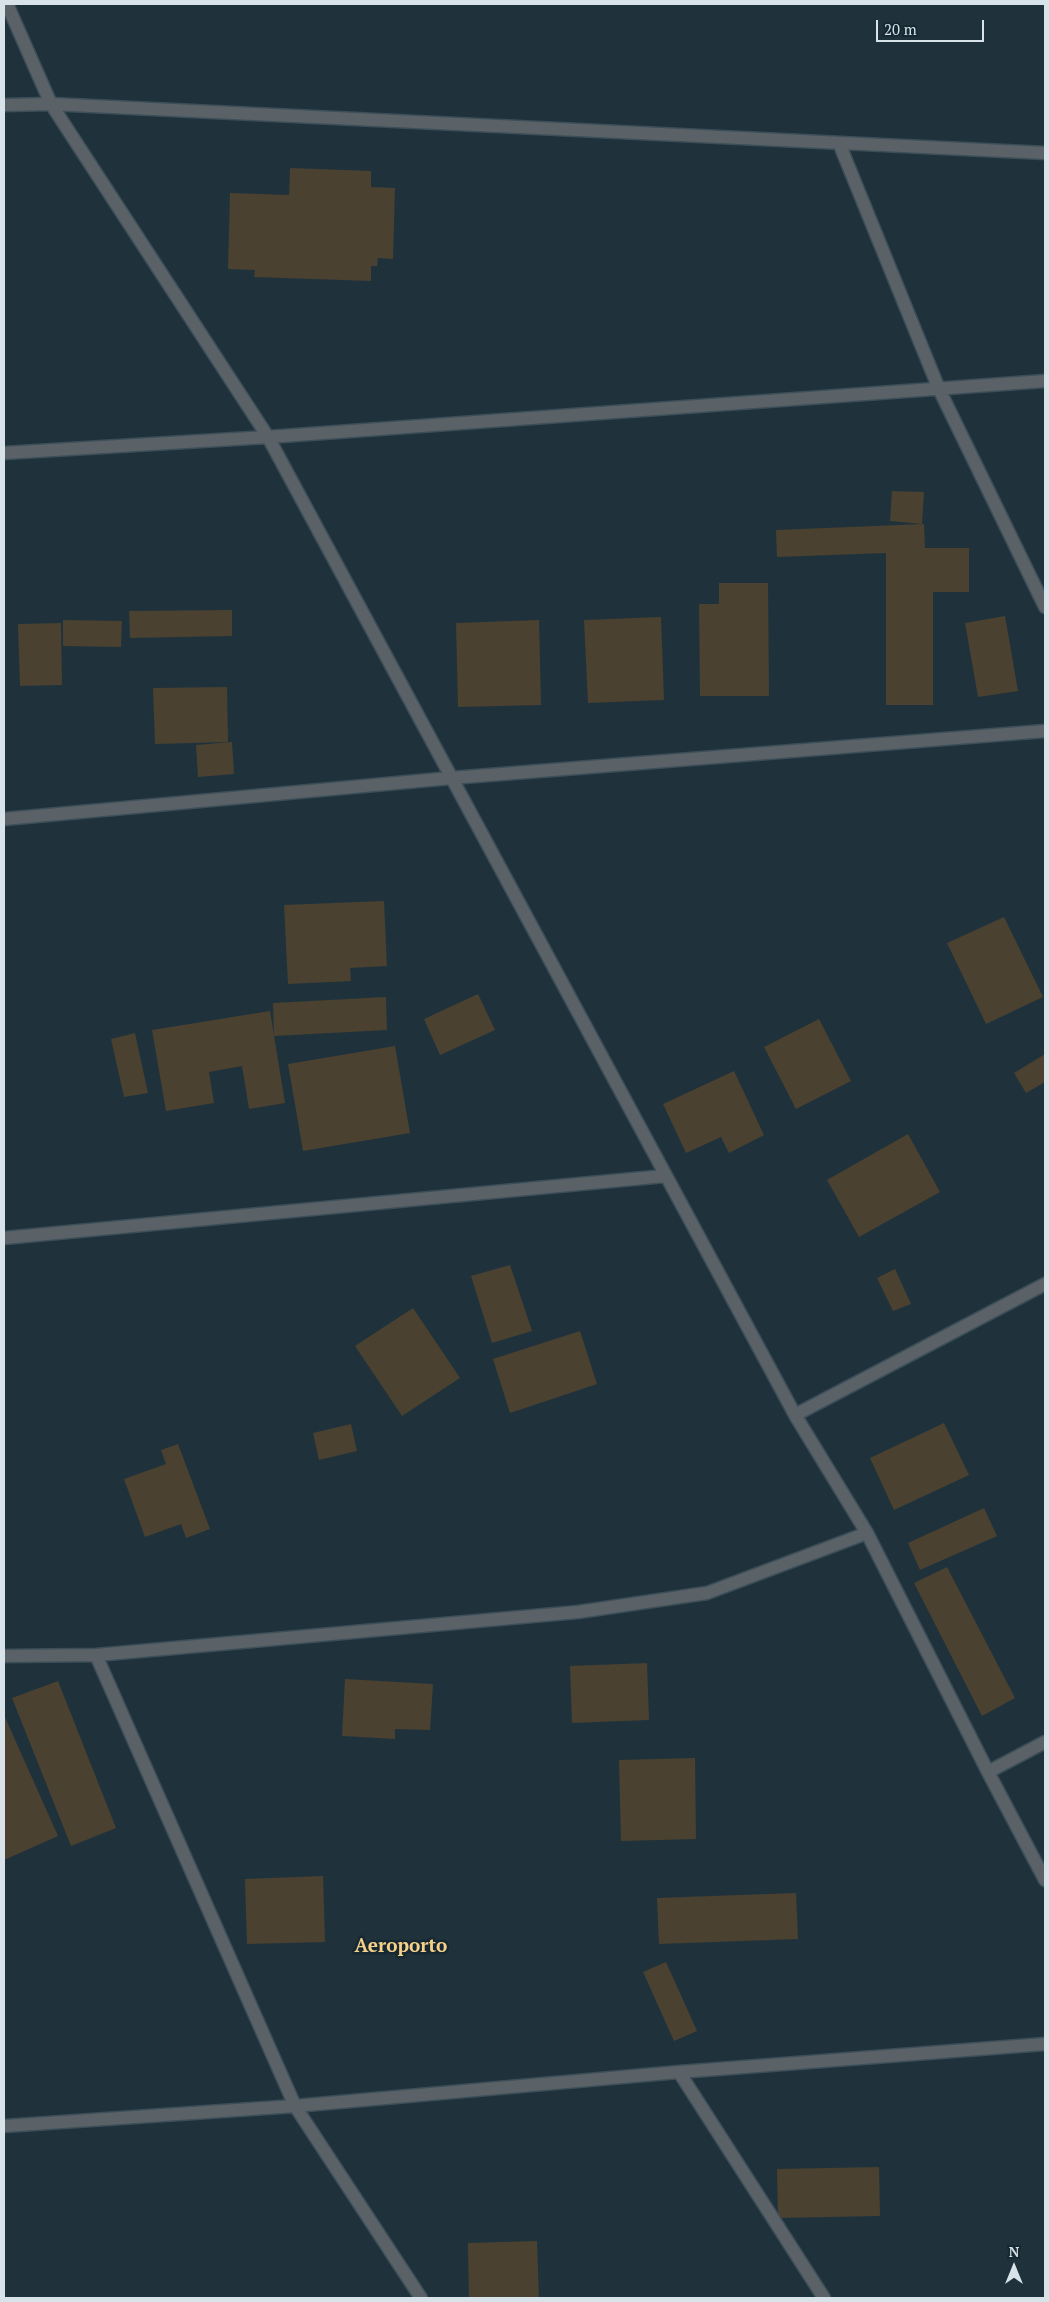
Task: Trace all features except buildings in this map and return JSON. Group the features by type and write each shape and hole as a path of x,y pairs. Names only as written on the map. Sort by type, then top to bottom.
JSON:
{"street":[{"path":"7,4 51,104 268,437 795,1414 867,1533 1045,1880"},
{"path":"4,105 51,104 1045,153"},
{"path":"839,143 939,389 1045,608"},
{"path":"4,453 268,437 1045,381"},
{"path":"4,818 451,778 1045,731"},
{"path":"4,1238 665,1176"},
{"path":"795,1414 1045,1284"},
{"path":"4,1656 96,1654 578,1612 707,1594 867,1533"},
{"path":"96,1654 295,2106 421,2298"},
{"path":"988,1772 1045,1742"},
{"path":"4,2126 295,2106 679,2072 1045,2044"},
{"path":"679,2072 824,2298"}],"district":[{"name":"Aeroporto","path":"401,1947"}]}
